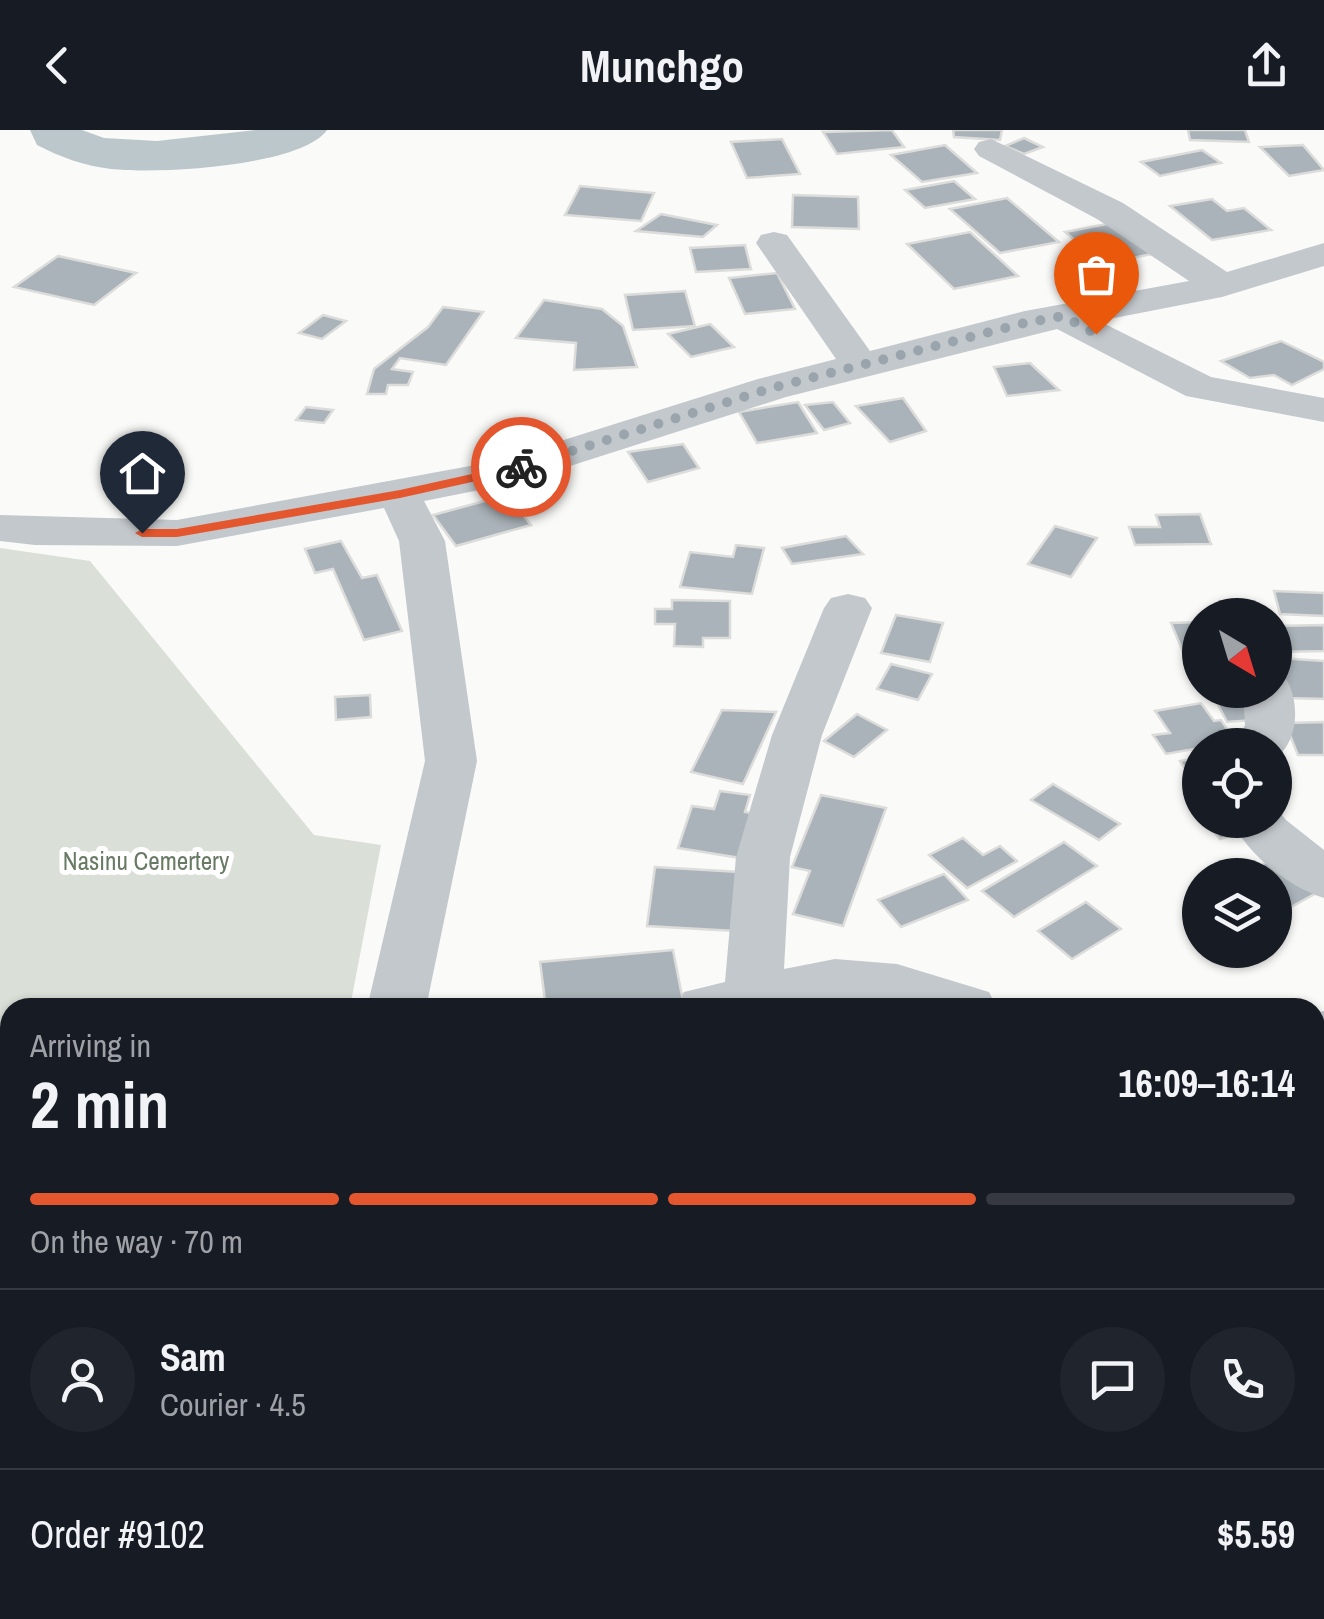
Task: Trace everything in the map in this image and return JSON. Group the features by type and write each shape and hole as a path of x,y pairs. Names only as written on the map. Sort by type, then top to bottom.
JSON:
{"street":[{"path":"991,149 1110,212 1222,286"},
{"path":"774,243 860,365"},
{"path":"0,528 35,532 177,533 400,494 504,472 772,388 860,365 1063,316 1222,286 1324,254"},
{"path":"1063,316 1200,387 1324,410"},
{"path":"398,998 451,761 422,540 400,494"},
{"path":"730,998 796,735 848,608"},
{"path":"1273,838 1324,879"},
{"path":"748,998 835,980 897,986 936,998"}],"green space":[{"name":"Nasinu Cemertery","path":"0,548 90,561 314,835 381,845 352,998 0,998"}],"building":[{"path":"892,130 904,147 837,154 823,132"},
{"path":"953,130 1002,130 1000,140 954,137"},
{"path":"1188,130 1245,130 1249,142 1190,140"},
{"path":"1024,138 1043,147 1024,154 1005,146"},
{"path":"782,139 800,174 747,178 731,142"},
{"path":"945,145 977,173 922,182 891,155"},
{"path":"1303,145 1324,170 1289,176 1260,147"},
{"path":"1202,150 1221,163 1160,176 1141,162"},
{"path":"954,181 975,199 925,208 905,190"},
{"path":"580,186 654,193 641,221 565,215"},
{"path":"793,195 858,197 859,229 792,227"},
{"path":"1007,198 1059,242 1000,253 950,209"},
{"path":"1212,199 1227,211 1244,208 1271,230 1212,240 1170,206"},
{"path":"661,214 717,225 703,237 636,231"},
{"path":"1117,222 1157,253 1103,264 1065,232"},
{"path":"970,232 1018,276 954,289 907,244"},
{"path":"745,245 751,269 696,272 690,248"},
{"path":"58,256 136,273 94,305 14,287"},
{"path":"777,273 795,309 745,314 729,278"},
{"path":"685,291 695,326 633,330 625,295"},
{"path":"544,300 602,309 623,326 637,367 574,370 576,343 516,338"},
{"path":"443,307 483,312 446,365 400,358 392,369 413,372 408,385 388,385 386,394 367,394 374,369 428,327"},
{"path":"323,315 346,321 322,339 299,333"},
{"path":"710,324 734,347 691,357 668,334"},
{"path":"1281,341 1324,362 1324,369 1292,385 1274,375 1250,378 1221,361"},
{"path":"1030,363 1059,390 1007,396 994,367"},
{"path":"903,398 926,431 890,442 856,406"},
{"path":"798,402 817,433 757,443 739,412"},
{"path":"833,402 850,423 824,430 805,405"},
{"path":"306,407 333,410 324,423 296,420"},
{"path":"683,444 699,468 648,482 628,452"},
{"path":"507,495 531,525 456,546 433,515"},
{"path":"1200,514 1211,544 1135,545 1129,527 1160,527 1156,515"},
{"path":"1055,526 1097,538 1071,577 1028,564"},
{"path":"846,536 863,554 792,564 782,548"},
{"path":"341,541 362,578 377,575 402,631 364,640 333,569 315,573 305,549"},
{"path":"736,545 764,548 752,594 680,587 690,552 733,557"},
{"path":"1274,591 1324,593 1324,616 1292,615 1292,598 1276,598"},
{"path":"672,600 730,601 730,638 703,638 703,647 674,646 675,624 655,624 655,609 672,609"},
{"path":"896,615 943,623 930,662 881,653"},
{"path":"1171,623 1182,623 1182,650"},
{"path":"1324,625 1324,651 1292,652 1292,626"},
{"path":"1292,659 1324,661 1324,699 1292,698"},
{"path":"891,664 932,674 918,700 877,689"},
{"path":"370,695 371,717 336,720 335,697"},
{"path":"1182,706 1205,708 1214,721 1221,720 1226,728 1182,728 1182,751 1166,754 1153,735 1170,733 1155,711"},
{"path":"1220,708 1249,708 1255,720 1227,722"},
{"path":"722,710 776,712 743,784 691,772"},
{"path":"857,714 887,730 854,757 824,741"},
{"path":"1324,722 1324,755 1298,755 1292,728 1285,723"},
{"path":"1053,784 1120,824 1099,840 1031,800"},
{"path":"720,791 750,795 745,812 766,815 753,860 678,848 692,806 714,809"},
{"path":"821,795 886,808 843,926 793,914 810,871 792,867"},
{"path":"963,838 983,855 1000,846 1017,861 967,888 929,855"},
{"path":"1064,842 1097,866 1014,917 982,891"},
{"path":"655,867 740,872 735,931 647,926"},
{"path":"1292,872 1318,892 1292,906"},
{"path":"944,874 968,900 901,927 878,900"},
{"path":"1086,902 1121,929 1072,959 1038,931"},
{"path":"673,950 682,998 545,998 540,962"}],"waterway":[{"path":"54,130 54,135 75,144 133,156 236,149 303,130"}],"way so far":[{"path":"521,467 772,388 1025,323 1063,316 1096,334"}],"route":[{"path":"142,533 177,533 400,494 521,467"}]}
